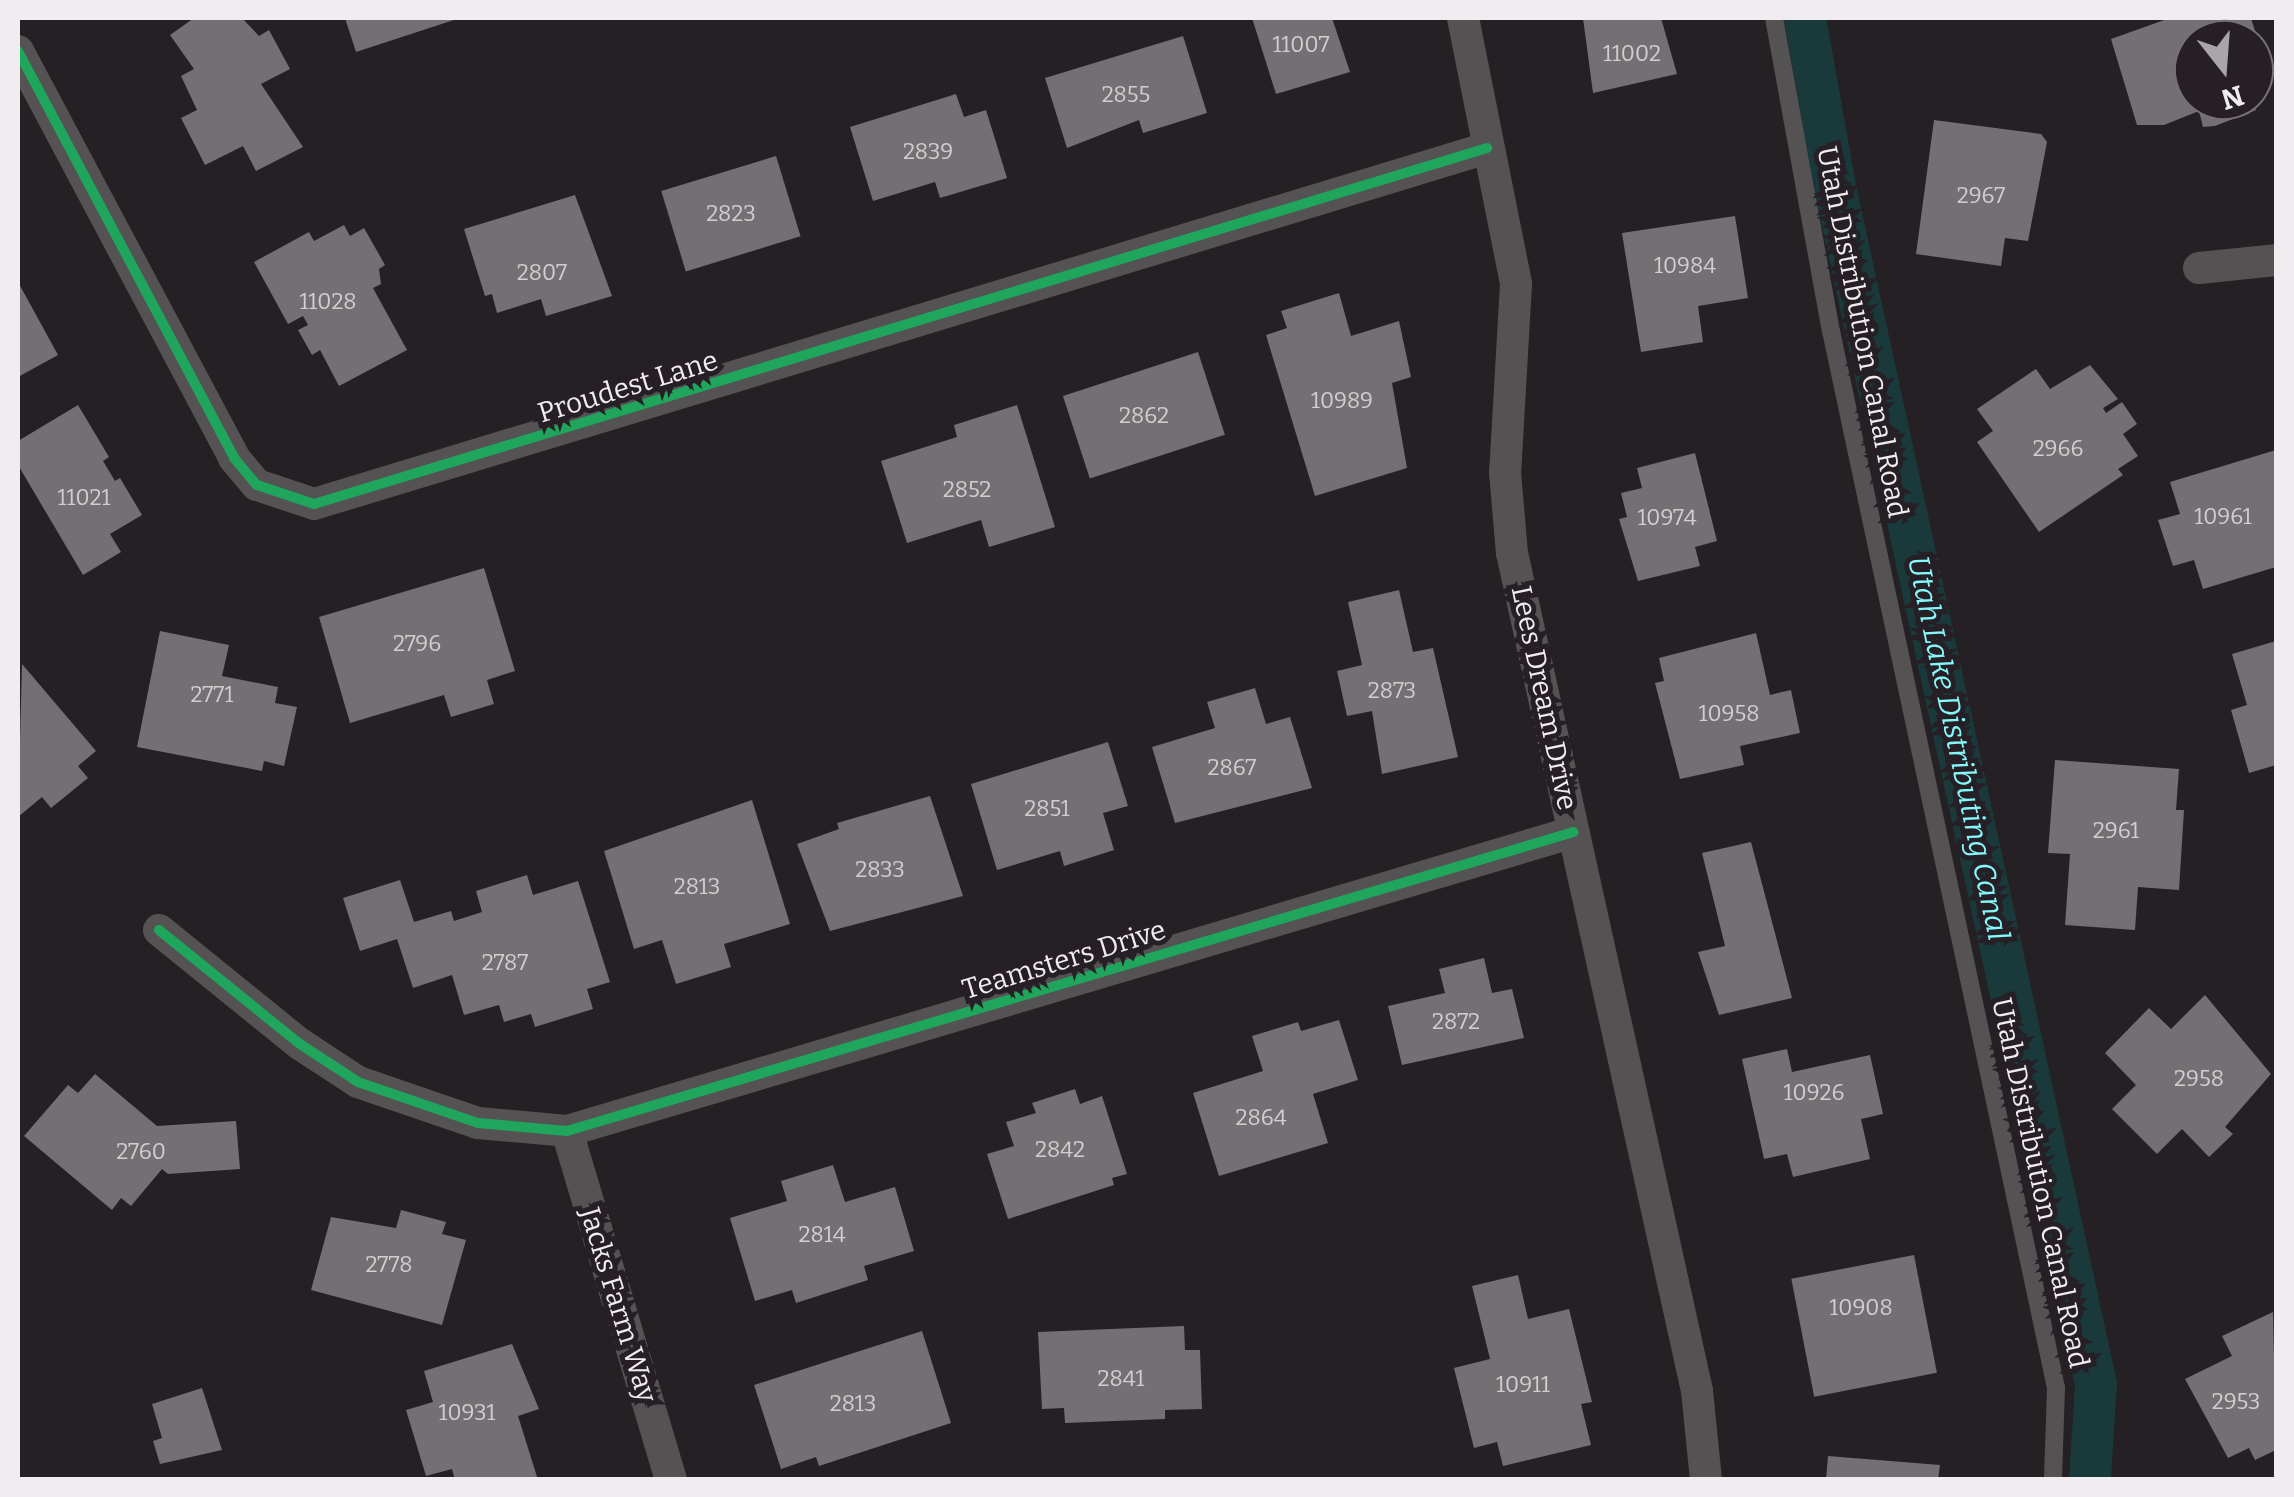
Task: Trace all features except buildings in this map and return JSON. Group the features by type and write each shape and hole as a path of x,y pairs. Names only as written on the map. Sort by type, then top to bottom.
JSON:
{"street":[{"name":"Lees Dream Drive","path":"1463,18 1516,284 1505,504 1697,1391 1706,1480"},
{"name":"Proudest Lane","path":"18,51 234,458 257,485 314,504 1486,148"},
{"path":"2200,268 2276,260"},
{"name":"Teamsters Drive","path":"567,1130 1574,832"},
{"path":"159,930 300,1044 358,1082 478,1123 567,1130"},
{"name":"Jacks Farm Way","path":"567,1130 671,1480"}],"lane":[{"name":"Utah Distribution Canal Road","path":"1774,18 1831,332 2056,1388 2053,1480"}],"waterway":[{"name":"Utah Lake Distributing Canal","path":"1805,18 1835,187 2096,1384 2090,1480"}],"cycle path":[{"path":"18,51 234,458 257,485 314,504 1487,148"},
{"path":"159,930 300,1044 358,1082 478,1123 567,1131 1574,832"}]}
